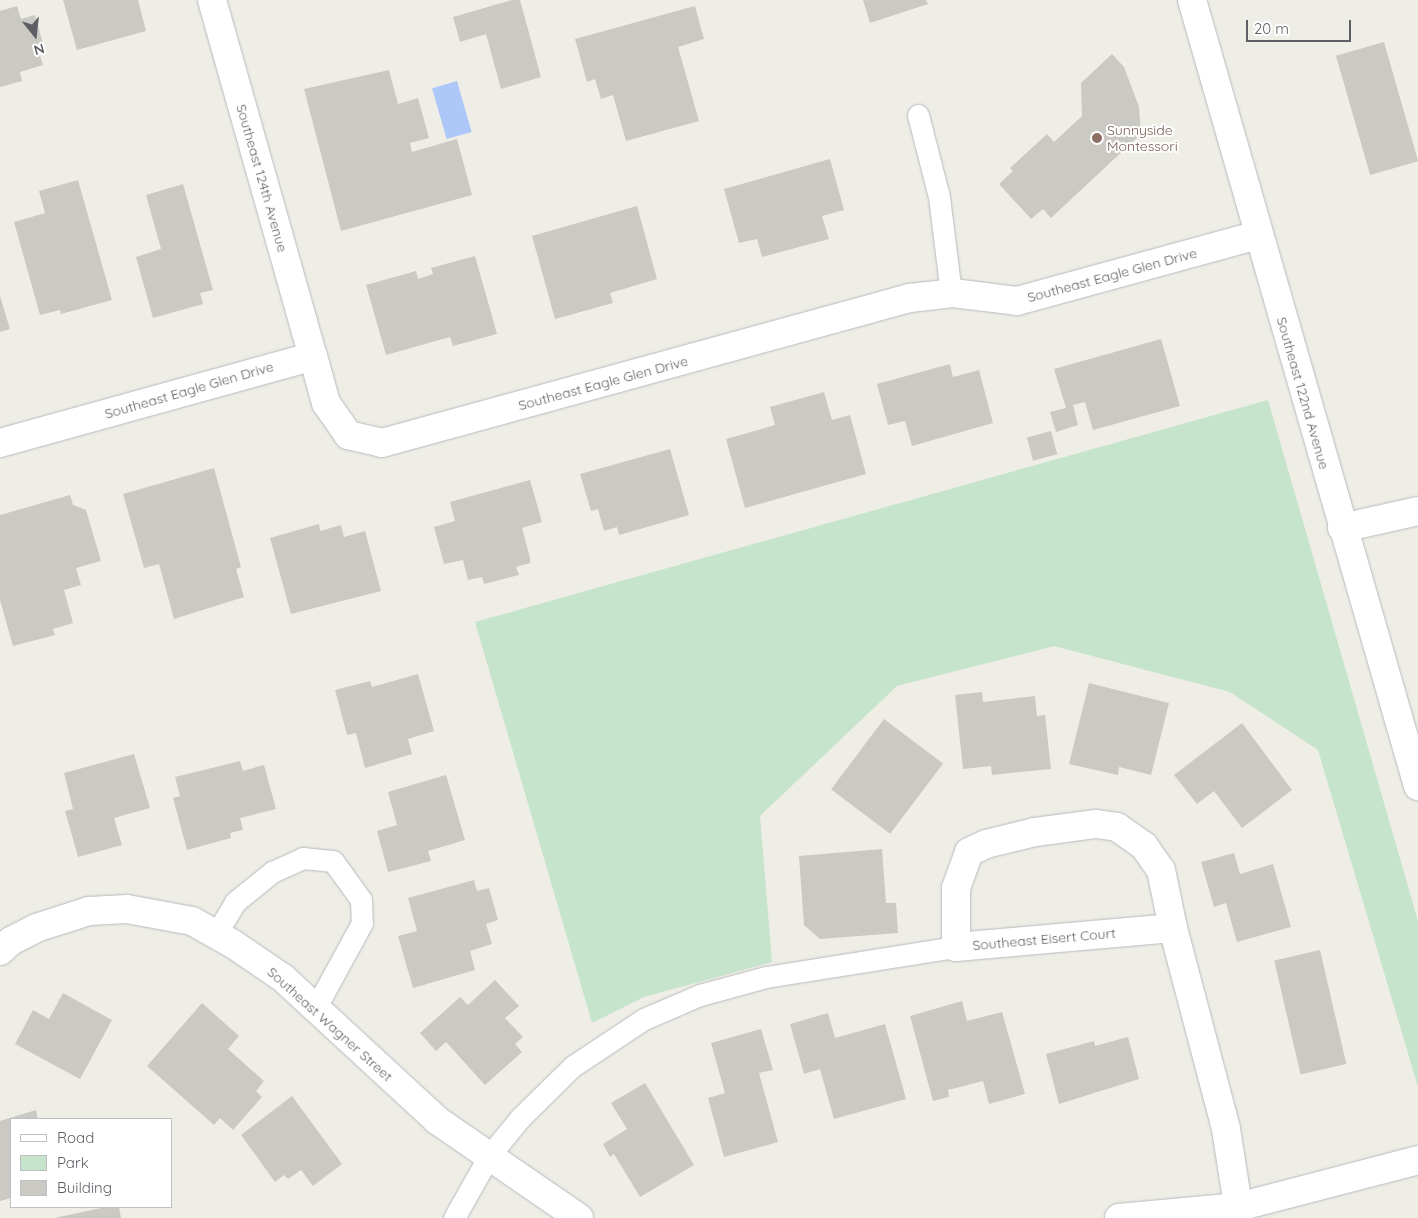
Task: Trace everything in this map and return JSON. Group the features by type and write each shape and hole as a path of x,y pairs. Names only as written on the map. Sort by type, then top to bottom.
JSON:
{"street":[{"name":"Southeast 124th Avenue","path":"212,0 313,356"},
{"name":"Southeast 122nd Avenue","path":"1192,0 1342,528 1418,786"},
{"name":"Southeast Eagle Glen Drive","path":"0,443 313,356 326,403 348,435 382,443 910,298 951,294 1017,300 1258,235"},
{"path":"1342,528 1418,510"},
{"name":"Southeast Eisert Court","path":"1173,928 956,947 956,888 969,852 986,844 1035,832 1096,824 1116,826 1144,846 1161,870 1173,928 1226,1130 1239,1212"},
{"name":"Southeast Wagner Street","path":"0,951 11,941 36,928 90,911 127,909 192,921 216,934 283,978 438,1121 579,1218"},
{"path":"1119,1218 1239,1212 1418,1160"}],"lane":[{"path":"918,115 939,197 951,294"},
{"path":"216,934 236,902 272,872 303,858 333,861 360,900 362,923 315,1008"},
{"path":"454,1218 489,1156 520,1118 573,1066 644,1019 700,994 766,977 956,947"}],"green space":[{"path":"1268,400 1418,921 1418,1087 1318,750 1230,692 1054,646 897,686 760,816 772,962 644,997 592,1023 475,622"}],"water":[{"path":"457,81 472,132 447,139 432,88"}],"building":[{"path":"63,0 138,0 146,31 77,50"},
{"path":"512,0 520,0 541,77 501,89 486,34 460,42 453,17"},
{"path":"863,0 926,0 928,4 870,23"},
{"path":"17,6 21,19 35,15 44,47 38,49 43,65 20,72 22,81 0,87 0,11"},
{"path":"695,6 704,39 678,47 699,121 626,141 613,95 601,99 595,79 587,82 575,39"},
{"path":"1384,42 1418,161 1370,175 1336,56"},
{"name":"Sunnyside Montessori","path":"1112,54 1124,67 1139,107 1141,134 1051,218 1043,209 1031,219 999,184 1013,171 1010,168 1047,134 1054,142 1082,116 1081,83"},
{"path":"389,70 398,104 418,98 429,138 410,143 412,152 457,139 472,195 341,231 304,89"},
{"path":"830,159 844,210 822,216 829,239 762,257 757,239 739,243 724,189"},
{"path":"78,180 112,300 61,314 60,310 40,315 14,222 45,213 39,191"},
{"path":"183,184 213,290 200,293 203,304 153,318 136,257 161,249 146,195"},
{"path":"637,206 657,279 610,293 613,303 555,319 532,236"},
{"path":"475,256 497,334 453,346 450,337 386,355 366,285 416,271 418,279 433,274 431,268"},
{"path":"0,296 10,329 0,332"},
{"path":"1161,339 1180,406 1093,430 1085,402 1073,405 1078,425 1056,432 1050,412 1066,408 1054,369"},
{"path":"950,364 953,377 979,370 993,423 912,446 905,421 888,425 877,384"},
{"path":"824,392 832,420 850,415 866,474 745,508 726,439 775,425 770,407"},
{"path":"1051,431 1057,454 1033,461 1027,437"},
{"path":"670,449 689,515 619,535 617,527 604,531 598,509 591,511 580,474"},
{"path":"214,468 241,567 236,569 244,597 174,619 159,564 144,568 123,494"},
{"path":"530,480 542,522 522,528 530,563 516,567 519,575 484,584 482,577 468,580 463,560 444,564 434,527 455,521 450,502"},
{"path":"70,495 73,505 86,510 101,561 76,568 81,585 64,590 73,623 53,629 55,635 13,646 0,600 0,515"},
{"path":"319,524 320,531 341,525 344,537 365,531 381,591 291,614 270,538"},
{"path":"418,674 434,731 408,739 412,754 365,768 356,733 347,735 335,690 370,681 372,687"},
{"path":"1089,683 1169,703 1151,775 1119,767 1118,775 1069,764"},
{"path":"982,692 983,702 1035,696 1037,716 1045,715 1051,769 992,775 991,766 963,769 955,695"},
{"path":"884,719 943,764 890,834 831,789"},
{"path":"1242,723 1292,790 1242,828 1214,791 1197,804 1174,775"},
{"path":"134,754 150,808 114,818 122,845 78,857 65,811 73,809 64,773"},
{"path":"240,761 243,771 264,765 276,809 240,818 243,830 230,833 231,838 187,850 173,798 180,796 175,777"},
{"path":"446,775 465,840 428,851 431,861 388,872 377,831 397,825 388,792"},
{"path":"882,849 886,903 896,903 898,933 820,939 804,925 799,856"},
{"path":"1234,853 1240,874 1273,864 1291,927 1237,942 1226,903 1214,907 1201,862"},
{"path":"474,880 477,891 489,888 498,920 486,924 492,944 470,951 475,970 413,988 398,936 417,931 408,898"},
{"path":"1320,950 1346,1064 1301,1075 1274,961"},
{"path":"495,980 519,1006 505,1018 523,1037 515,1044 522,1052 485,1085 446,1042 436,1051 420,1033 460,997 468,1005"},
{"path":"63,993 112,1020 80,1079 15,1044 33,1010 49,1019"},
{"path":"962,1001 967,1021 1002,1012 1025,1094 989,1104 983,1081 948,1090 949,1097 933,1101 910,1016"},
{"path":"202,1003 239,1036 228,1049 264,1081 256,1091 262,1097 233,1130 220,1118 214,1125 147,1066"},
{"path":"828,1013 835,1038 885,1024 906,1099 834,1119 820,1069 804,1074 790,1024"},
{"path":"761,1029 773,1070 759,1073 778,1142 724,1157 708,1098 725,1093 711,1043"},
{"path":"1128,1037 1139,1079 1059,1104 1046,1054 1094,1041 1095,1046"},
{"path":"645,1083 694,1165 640,1197 614,1154 610,1157 603,1144 627,1129 611,1103"},
{"path":"292,1096 342,1164 313,1186 301,1170 288,1179 284,1175 275,1182 241,1135"},
{"path":"36,1110 38,1118 10,1118 10,1198 0,1201 0,1121"},
{"path":"101,1208 119,1208 121,1218 54,1218"}],"place":[{"name":"Sunnyside Montessori","path":"1097,138"}]}
